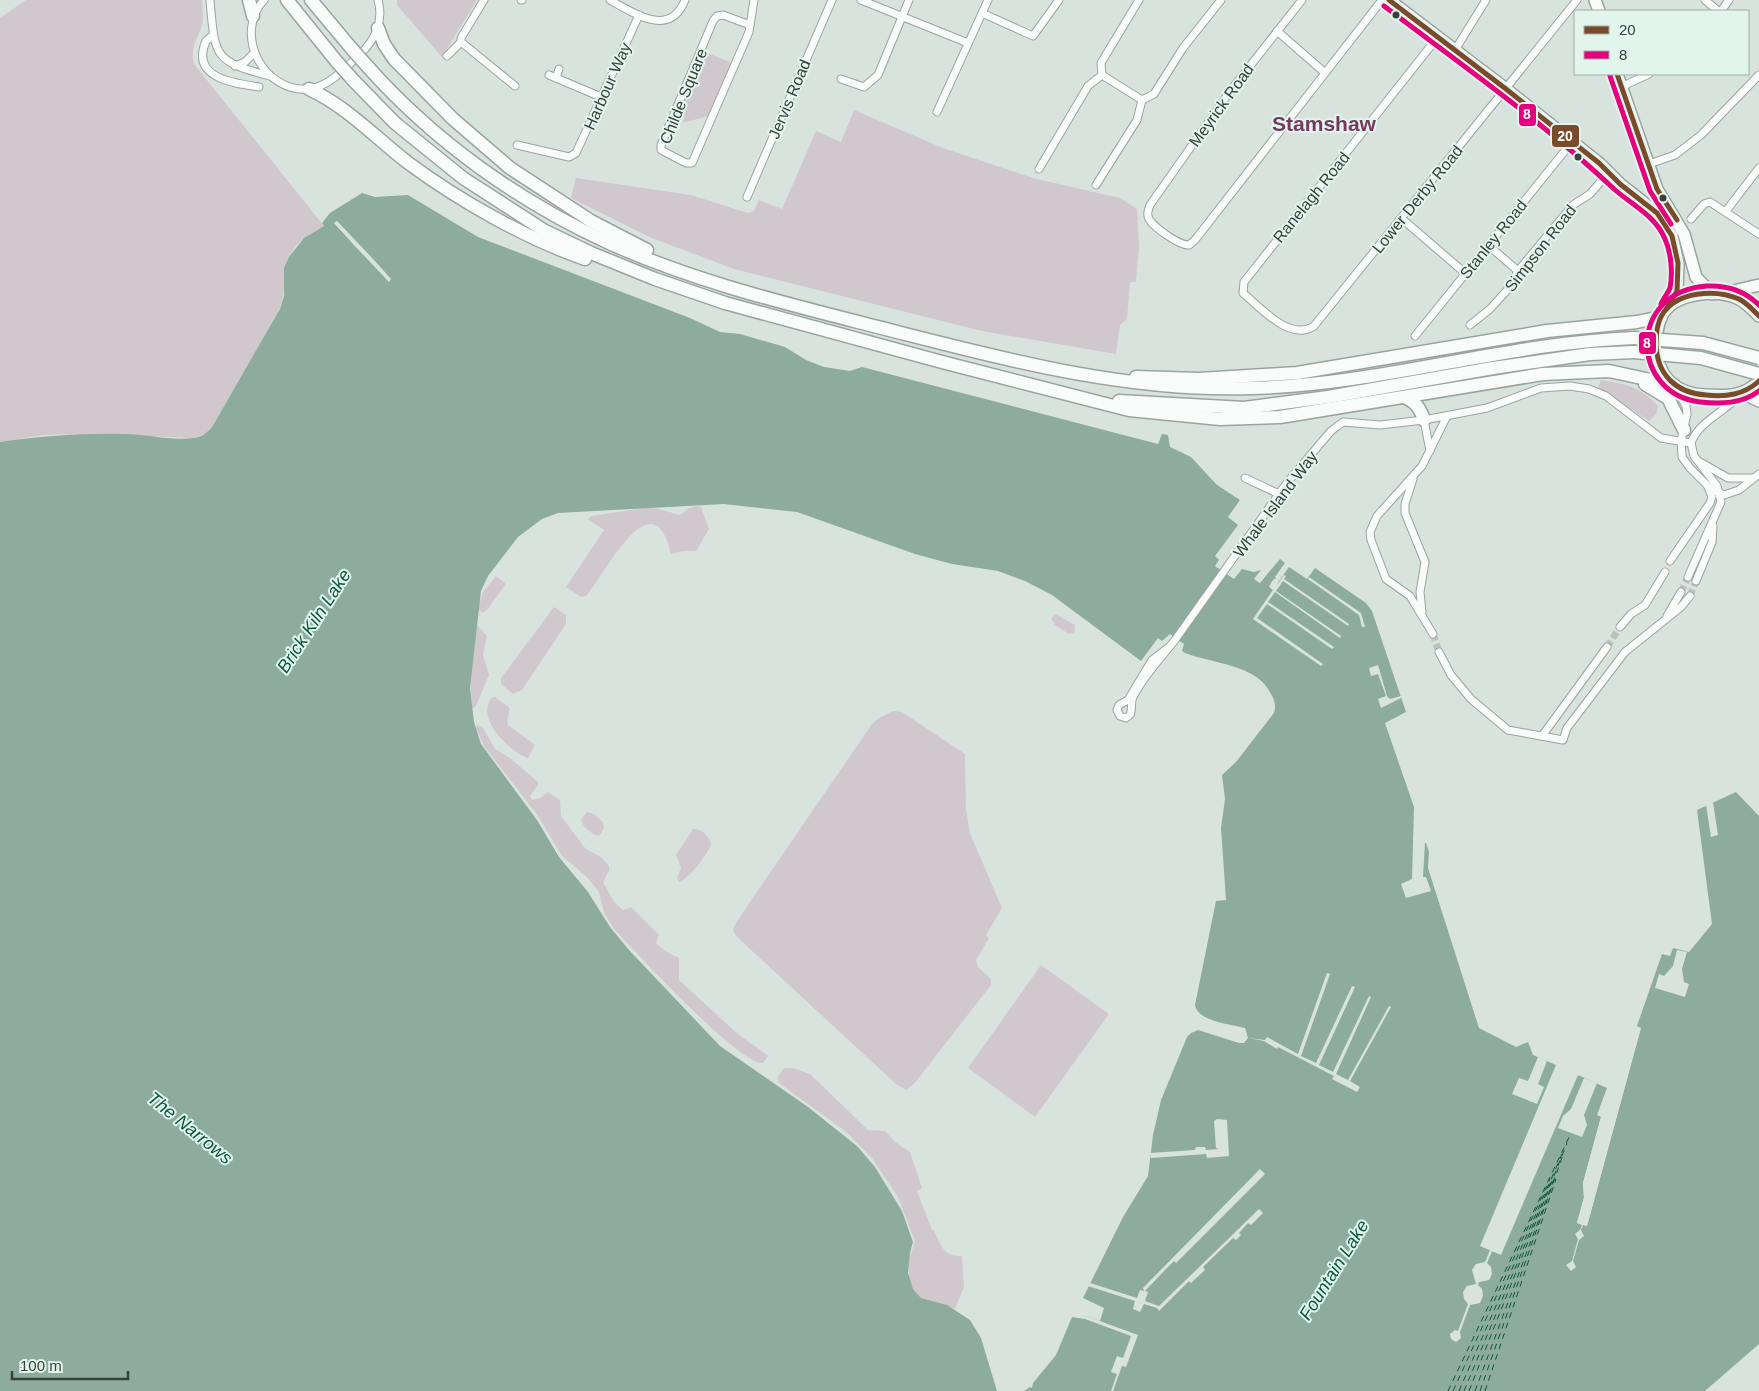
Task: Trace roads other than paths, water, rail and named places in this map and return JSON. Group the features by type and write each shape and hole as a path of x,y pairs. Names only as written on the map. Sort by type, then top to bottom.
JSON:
{"highway":[{"path":"249,0 253,16"},
{"path":"287,0 337,62 395,123 463,178 545,231 655,279"},
{"path":"311,0 385,86 442,139 503,183 566,222 609,243 698,277 941,343 1091,377 1166,387 1282,387 1590,340 1634,338 1702,343 1759,358"},
{"path":"378,28 384,44 394,60 453,119 510,168 591,222 698,277"},
{"path":"309,89 329,98 408,163 491,214 536,238 577,256 655,279 734,306 1129,410 1220,419 1280,417 1543,374 1594,371 1619,372 1675,386"},
{"path":"1091,377 1199,379 1297,373 1547,331 1637,322 1664,312"},
{"path":"1089,398 1177,406 1244,408 1328,397 1493,368 1590,354 1634,352 1701,358 1759,374"},
{"path":"1594,371 1637,381 1663,393 1672,403 1682,436"},
{"path":"1404,398 1415,403 1421,411 1424,420"}],"main road":[{"path":"1389,0 1506,89 1657,213 1672,236 1679,277 1678,291 1664,312 1657,330 1657,363 1675,386 1695,394 1741,394 1759,401"},
{"path":"1617,75 1657,189 1684,234 1696,277 1716,294 1739,299 1759,316"},
{"path":"1664,312 1689,296 1716,294 1759,286"},
{"path":"1741,394 1759,381"}],"street":[{"path":"210,0 212,36 220,55 235,66 270,76 284,85 309,89 326,82 353,61 373,40 378,28 379,1"},
{"path":"264,0 253,16 250,35 254,53 270,76"},
{"path":"448,56 461,42 461,38 484,0"},
{"path":"610,0 639,15 661,21 671,20 677,15 685,0"},
{"name":"Childe Square","path":"750,25 723,15 717,16 713,21 661,145 661,150 665,154 692,163 749,32 754,0"},
{"name":"Jervis Road","path":"747,198 832,0"},
{"path":"861,0 968,43"},
{"path":"841,79 864,88 878,75 909,0"},
{"path":"937,112 988,0"},
{"path":"982,13 1033,36 1060,0"},
{"path":"1102,75 1101,64 1139,0"},
{"path":"1142,100 1154,94 1183,48 1221,0"},
{"name":"Meyrick Road","path":"1302,0 1219,106 1150,205 1147,215 1152,222 1179,243 1186,246 1193,242 1324,72"},
{"path":"1278,31 1324,72 1382,0"},
{"path":"1455,50 1486,0"},
{"name":"Lower Derby Road","path":"1242,287 1243,293 1289,330 1300,332 1310,329 1577,0"},
{"path":"1705,0 1718,10"},
{"path":"1720,10 1729,0"},
{"name":"Harbour Way","path":"573,166 573,156 639,15"},
{"path":"212,36 206,41 203,57 211,72 229,82 258,87"},
{"name":"Ranelagh Road","path":"1242,287 1247,277 1437,38"},
{"path":"461,42 509,77 515,86"},
{"path":"235,66 245,62 254,53"},
{"path":"559,69 552,76 601,97"},
{"path":"1102,75 1142,100"},
{"path":"1039,169 1088,86 1102,75"},
{"path":"1621,87 1647,75"},
{"path":"1649,164 1675,155 1701,135 1756,84 1759,75"},
{"path":"865,94 870,83"},
{"path":"1096,185 1138,120 1142,100"},
{"name":"Stanley Road","path":"1415,336 1572,142"},
{"path":"516,145 569,157 573,156"},
{"path":"1726,211 1759,168"},
{"name":"Simpson Road","path":"1470,325 1495,304 1510,286 1518,271 1573,205 1590,194 1602,179 1611,176"},
{"path":"1691,219 1707,203 1714,203 1759,234"},
{"path":"1401,218 1466,273"},
{"path":"1488,245 1518,271"},
{"name":"Whale Island Way","path":"1169,647 1230,565 1279,494 1331,431 1343,422 1380,425 1424,420 1487,408 1541,388 1570,386 1589,389 1606,396 1658,436 1682,436 1691,443"},
{"path":"1675,386 1686,410 1681,452 1685,461 1708,487 1721,495 1739,490 1756,476"},
{"path":"1688,577 1703,540 1714,523 1721,505 1721,495 1717,486 1692,452 1691,443 1701,428 1741,394"},
{"path":"1433,634 1423,614 1406,593 1387,581 1370,536 1377,516 1413,476 1430,452 1446,416"},
{"path":"1424,420 1430,452"},
{"path":"1698,461 1728,478 1756,476"},
{"path":"1413,476 1405,504 1405,512 1425,562 1420,592 1423,614"},
{"path":"1245,478 1279,494"},
{"path":"1670,561 1710,503 1712,497 1708,487"},
{"path":"1696,581 1712,542 1714,523"},
{"path":"1620,627 1632,614 1645,605 1665,572"},
{"path":"1661,623 1681,592"},
{"path":"1438,652 1451,675 1471,699 1508,730 1563,740 1567,728 1622,655 1690,596"},
{"path":"1542,736 1607,646"},
{"path":"1169,647 1153,665 1132,700 1130,716 1126,718 1120,716 1117,709 1152,660 1169,647"},
{"path":"1123,703 1131,708"}],"water":[{"path":"362,193 375,197 408,195 478,237 690,318 720,332 740,334 785,347 806,360 824,367 850,371 862,367 1158,444 1162,434 1168,435 1170,447 1191,457 1217,485 1240,500 1228,517 1238,525 1215,556 1219,560 1215,566 1234,579 1242,569 1254,572 1261,570 1254,579 1260,583 1280,559 1285,563 1275,577 1279,581 1289,567 1307,579 1315,568 1366,603 1372,611 1406,712 1385,723 1414,807 1413,843 1426,843 1429,852 1428,868 1479,1028 1516,1047 1528,1042 1533,1055 1556,1065 1480,1246 1501,1255 1578,1075 1607,1088 1597,1115 1601,1117 1583,1183 1584,1197 1577,1223 1587,1226 1641,1028 1637,1026 1662,954 1670,956 1673,948 1689,952 1712,924 1697,810 1736,792 1759,816 1759,1344 1705,1391 1024,1391 1030,1387 1032,1388 1033,1383 1056,1355 1072,1317 1085,1319 1086,1316 1100,1321 1104,1308 1083,1298 1123,1217 1148,1176 1153,1135 1161,1100 1187,1037 1198,1030 1239,1043 1244,1043 1248,1038 1245,1028 1208,1019 1197,1011 1195,1005 1216,901 1226,900 1221,828 1225,799 1222,775 1236,762 1274,713 1274,701 1264,684 1256,676 1233,666 1185,653 1182,651 1184,644 1170,634 1162,641 1158,638 1141,661 1052,595 1025,581 998,571 952,564 915,554 797,512 724,504 558,513 542,519 518,537 488,576 481,591 470,688 474,722 481,744 537,820 559,857 588,892 610,927 629,950 720,1046 808,1107 857,1146 875,1167 902,1211 913,1242 908,1273 913,1289 921,1298 947,1305 970,1320 981,1338 997,1391 0,1391 0,442 46,437 108,434 132,434 184,439 204,434 212,427 280,309 284,296 284,268 289,257 304,238 324,226 322,223 330,213"}],"tunnel":[{"path":"1681,592 1688,577"},
{"path":"1690,596 1696,581"},
{"path":"1607,647 1620,627"},
{"path":"1433,634 1439,652"}],"district":[{"name":"Stamshaw","path":"1324,124"}],"water label":[{"name":"Brick Kiln Lake","path":"314,621"},
{"name":"The Narrows","path":"190,1128"},
{"name":"Fountain Lake","path":"1334,1270"}]}
